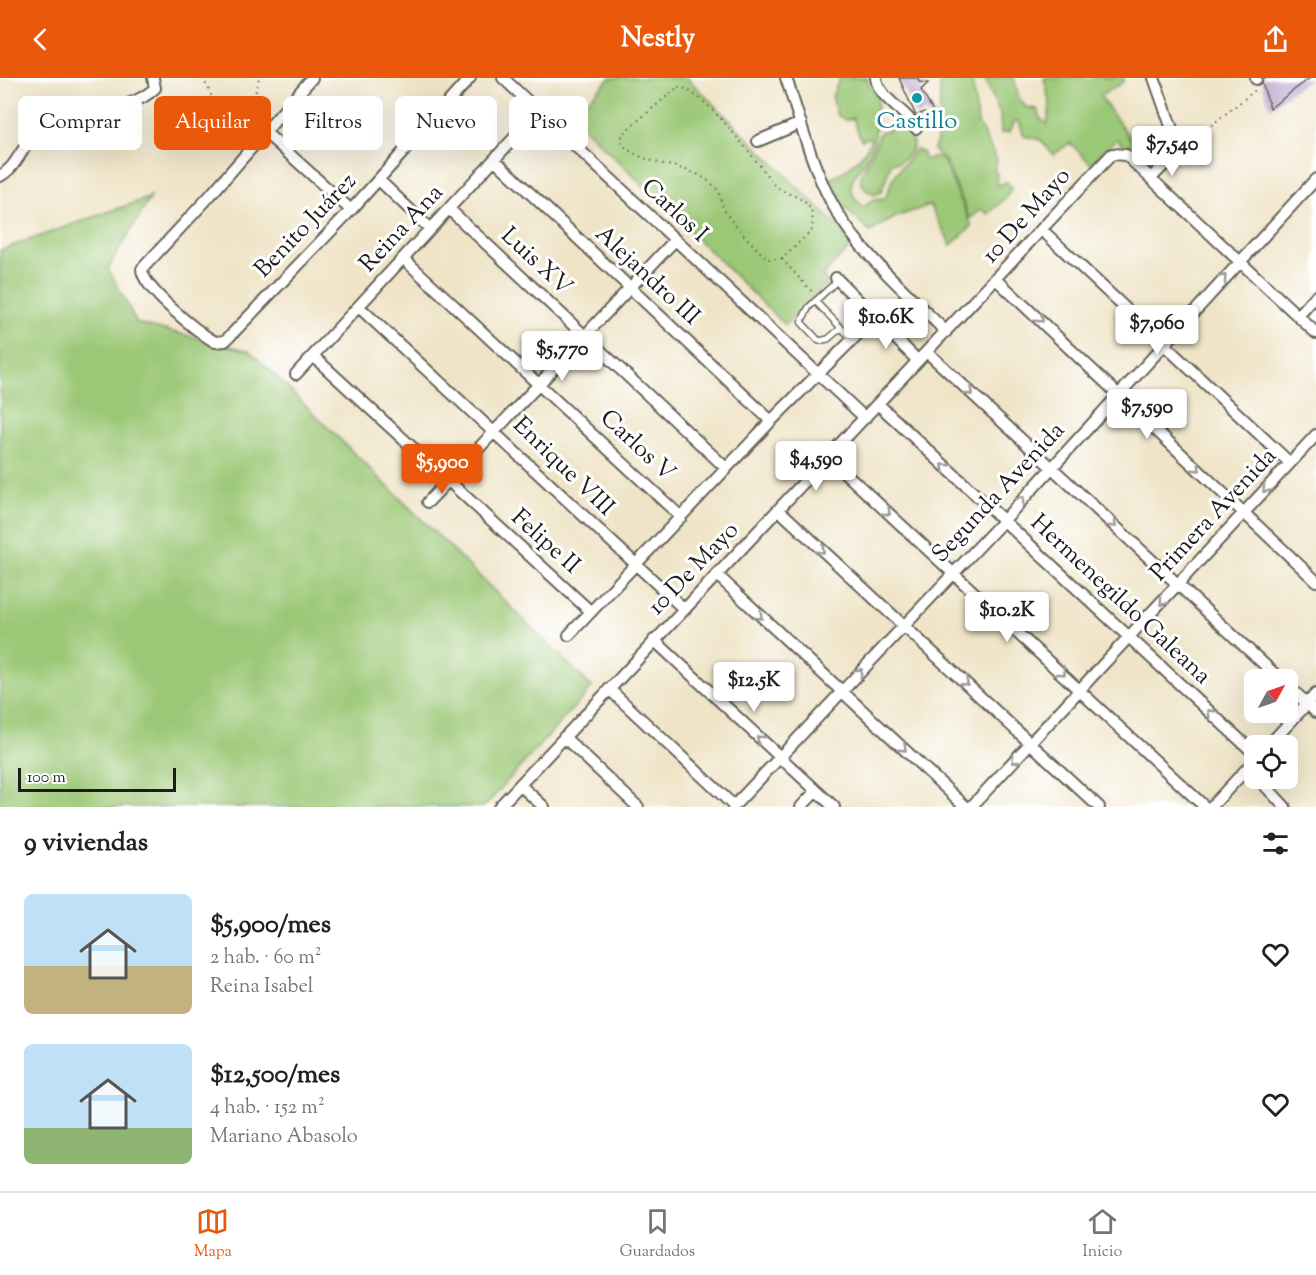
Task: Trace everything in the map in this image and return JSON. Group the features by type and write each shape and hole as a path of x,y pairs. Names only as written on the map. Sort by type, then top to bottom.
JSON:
{"street":[{"path":"0,176 14,165 31,139 56,127 140,99 155,88 153,78"},
{"path":"271,127 312,78"},
{"name":"Benito Juárez","path":"250,150 142,269 142,275 148,284 173,309 215,342 225,340 232,334 379,180 470,78"},
{"name":"Carlos I","path":"503,78 522,96"},
{"path":"786,78 829,197 844,223 946,332"},
{"path":"876,78 881,91 910,116 916,128"},
{"path":"1157,79 1178,146 1174,155 1151,178 1316,333"},
{"path":"758,141 801,123"},
{"path":"271,138 351,210"},
{"name":"Reina Ana","path":"296,374 509,144"},
{"name":"Carlos I","path":"579,150 865,417"},
{"name":"10 De Mayo","path":"499,807 654,640 997,280 1104,162 1118,153 1126,155 1151,178"},
{"name":"Alejandro III","path":"495,160 771,421"},
{"name":"Segunda Avenida","path":"733,806 1004,520 1316,179"},
{"path":"379,180 430,229"},
{"name":"Luis XV","path":"449,209 726,468"},
{"path":"1042,230 1290,463"},
{"path":"428,502 496,433 675,240"},
{"name":"Carlos V","path":"404,259 541,384 681,517"},
{"path":"837,279 918,361"},
{"path":"997,280 1316,581"},
{"path":"1298,315 1316,296"},
{"name":"Enrique VIII","path":"359,307 684,609"},
{"path":"569,635 637,566 771,421 874,318"},
{"path":"927,352 1269,669"},
{"name":"Felipe II","path":"313,356 591,612"},
{"name":"Hermenegildo Galeana","path":"878,404 1244,744"},
{"name":"Primera Avenida","path":"971,807 1316,435"},
{"path":"829,458 1205,807"},
{"path":"779,510 1099,807"},
{"path":"717,575 966,807"},
{"path":"654,640 834,807"},
{"path":"609,689 733,806"},
{"path":"1278,735 1316,694"},
{"path":"1298,695 1316,712"},
{"path":"564,737 638,807"},
{"path":"1211,807 1244,775"},
{"path":"520,785 544,807"},
{"path":"1268,789 1285,807"},
{"path":"801,807 816,791"}],"lane":[{"path":"837,279 801,318 803,326 815,338 824,342 841,328"},
{"path":"817,300 852,339"}],"path":[{"path":"203,78 210,92 212,116 217,127 224,136 232,139 247,127 259,78"},
{"path":"1174,155 1257,90 1256,78"},
{"path":"782,259 812,230 810,209 799,196 782,192 718,117 688,89 678,87 622,134 622,144 634,156 695,172 713,185 720,193 722,205 767,259 782,259 817,300"}],"green space":[{"path":"610,78 687,78 854,243 822,276 828,282 785,325 588,132 588,100"},
{"path":"840,78 868,78 868,84 878,97 872,148 851,184 851,191 855,198 863,207 873,200 885,199 893,178 916,149 922,152 925,160 935,156 943,160 972,226 951,245 930,205 896,217 870,232 843,206 830,179 862,155 870,137 861,140 853,118 846,120 837,115 832,96"},
{"path":"945,78 1014,78 1019,98 1026,107 1037,109 1040,118 1047,124 1050,105 1044,78 1124,78 1123,82 1100,96 1128,135 1151,158 1152,163 1148,167 1117,139 1091,164 1070,143 1053,155 1041,140 1024,136 1019,121 1015,121 1009,132 1001,133 1000,114 985,79 972,80 978,123 997,160 994,171 997,174 997,185 1007,182 1011,189 1006,198 988,214 981,209 970,219 945,160 933,150 938,137 941,80"},
{"path":"902,117 906,120 905,132 907,131 911,136 912,149 898,163 892,162 881,192 874,195 862,186 861,176 880,132 896,127 896,120"},
{"path":"151,197 108,268 137,323 250,351 592,687 484,807 0,807 0,250"}],"building":[{"name":"Castillo","path":"899,78 918,78 919,82 928,83 921,90 938,120 924,112 916,116"},
{"path":"1263,78 1310,78 1270,108 1262,83"}],"place":[{"name":"Castillo","path":"917,98"}]}
